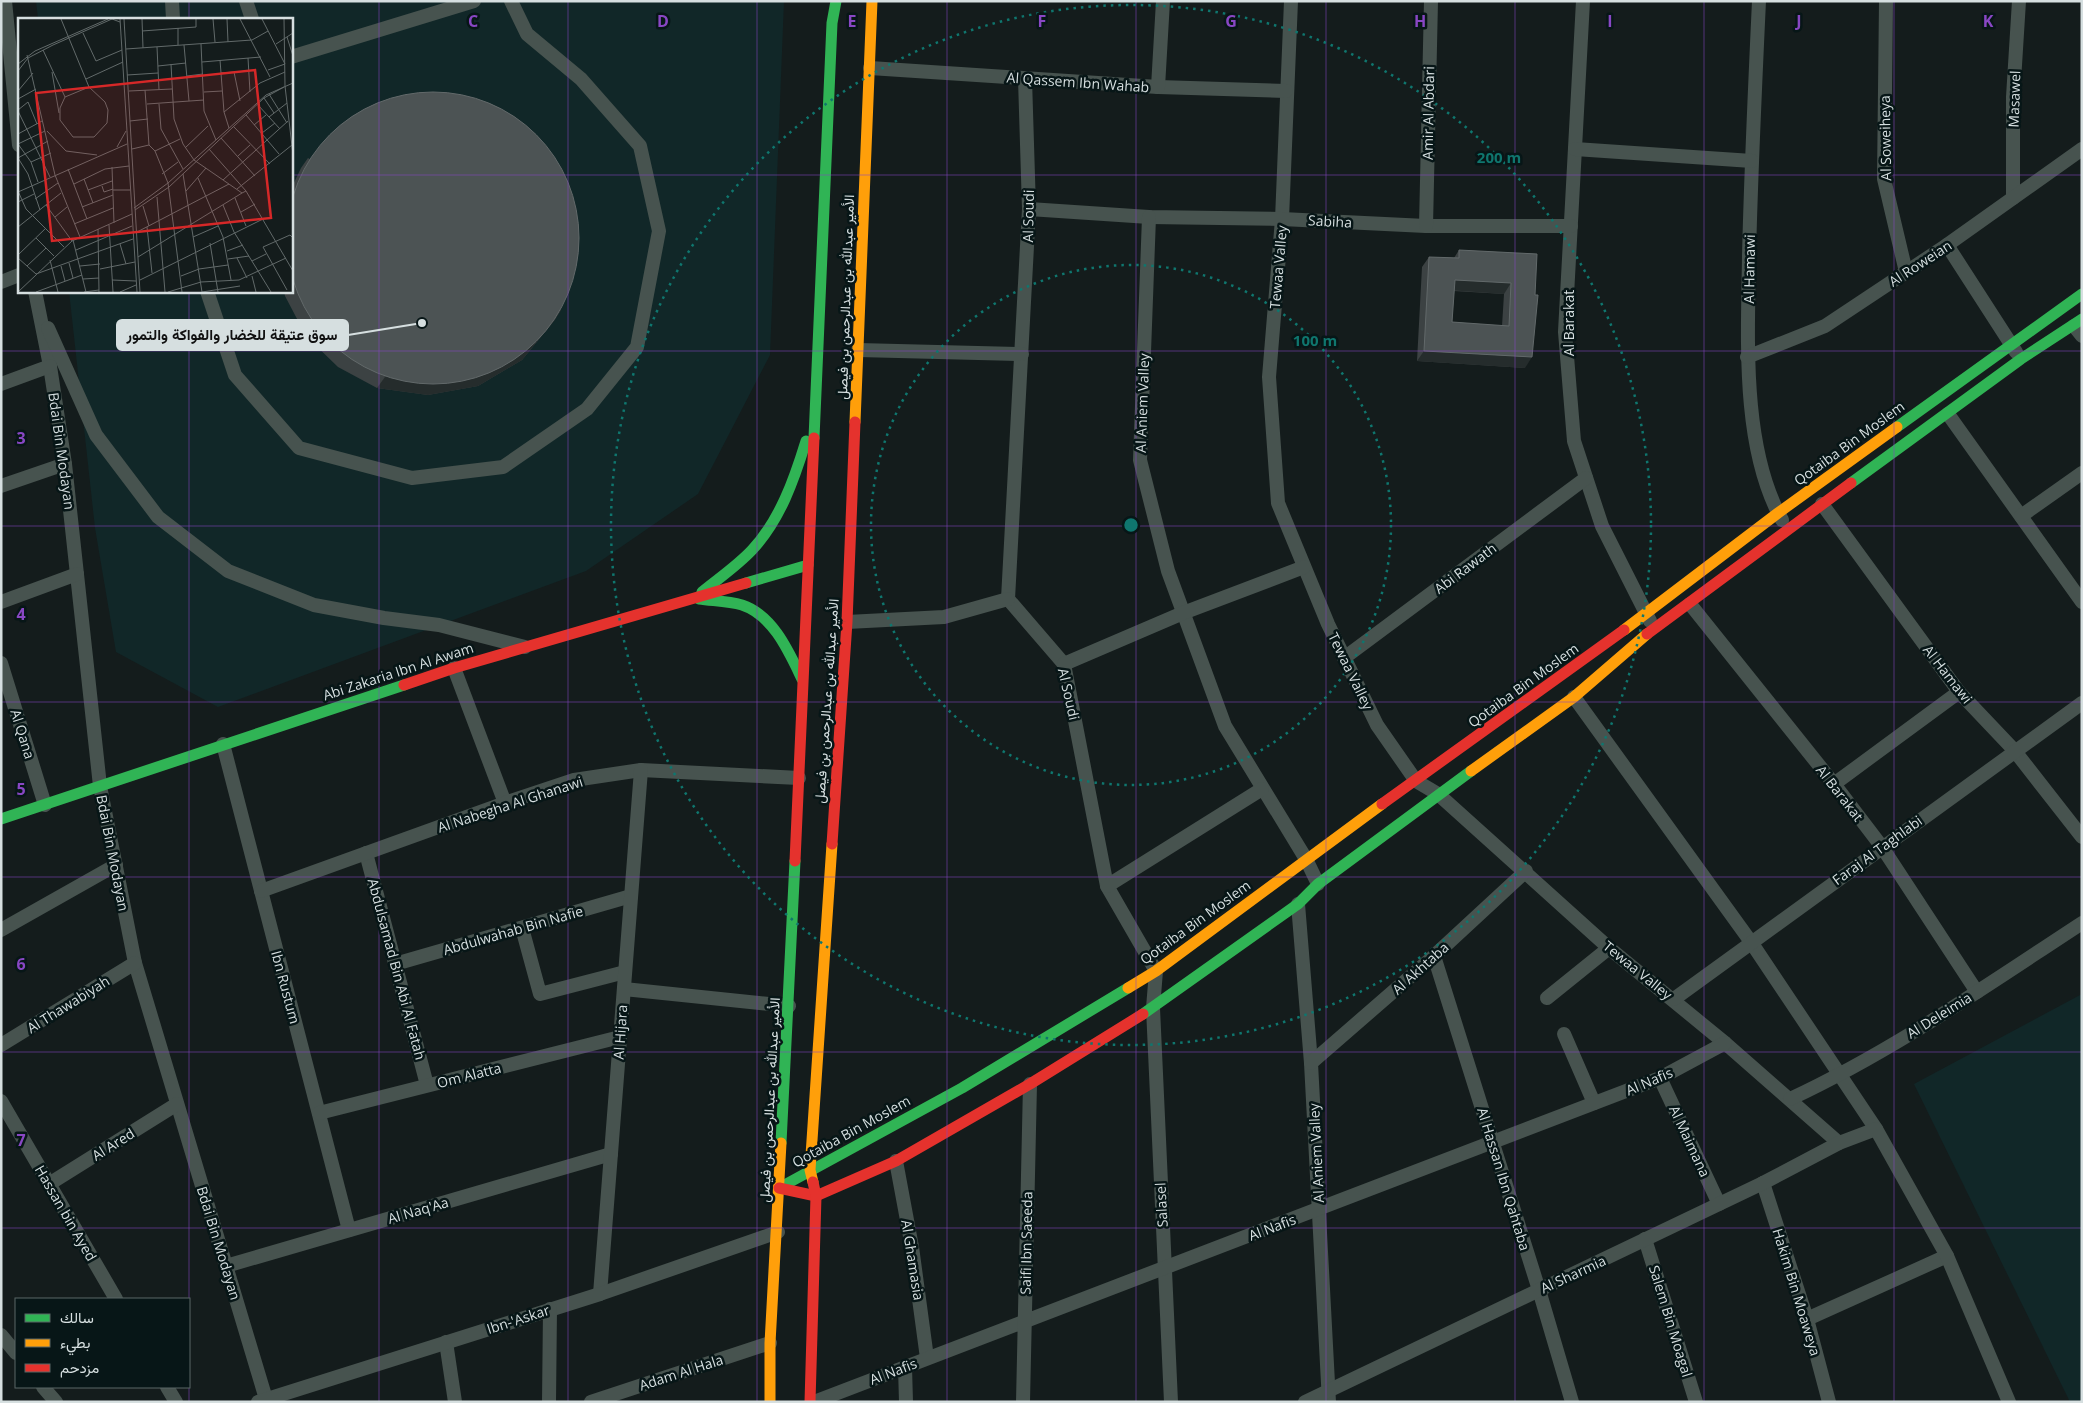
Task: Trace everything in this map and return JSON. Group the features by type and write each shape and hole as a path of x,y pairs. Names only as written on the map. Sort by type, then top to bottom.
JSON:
{"street":[{"path":"5,1 18,135"},
{"path":"172,1 173,18"},
{"path":"246,1 252,18"},
{"path":"292,57 474,1"},
{"path":"207,292 235,375 299,448 412,478 503,467 587,409 637,347 659,231 640,146 581,79 527,34 511,1"},
{"name":"الأمير عبدالله بن عبدالرحمن بن فيصل","path":"770,1402 770,1343 778,1232 789,1006 832,23 836,1"},
{"name":"الأمير عبدالله بن عبدالرحمن بن فيصل","path":"810,1402 816,1196 810,1170 847,622 872,1"},
{"path":"1158,87 1163,1"},
{"name":"Tewaa Valley","path":"1291,1 1282,219 1269,378 1278,503 1344,658 1377,725 1416,781 1438,794 1526,871 1609,948 1674,999 1839,1143"},
{"name":"Amir Al Abdari","path":"1426,226 1431,1"},
{"name":"Al Barakat","path":"1583,1 1565,332 1574,441 1602,526 1654,628"},
{"name":"Al Hamawi","path":"1759,1 1752,160 1747,357 1757,455 1778,513 1788,530"},
{"name":"Al Soweiheya","path":"1886,1 1884,179 1906,272"},
{"path":"2007,1 2019,1"},
{"name":"Masawel","path":"2013,198 2014,97 2019,1"},
{"name":"Al Qassem Ibn Wahab","path":"870,68 1158,87 1286,91"},
{"name":"Al Soudi","path":"1025,79 1029,209 1008,599 1064,664 1107,886 1156,971"},
{"name":"Al Roweian","path":"1747,357 1825,326 1947,245 2082,149"},
{"path":"1575,150 1752,160"},
{"name":"Sabiha","path":"1029,209 1149,218 1282,219 1426,226 1571,226"},
{"name":"Al Aniem Valley","path":"1149,218 1140,460 1168,571 1225,726 1306,859 1318,884"},
{"path":"1947,245 2021,359"},
{"path":"1,282 18,275"},
{"name":"Qotaiba Bin Moslem","path":"779,1188 962,1088 1156,971 1306,859 1646,614 1778,513 2011,343 2082,294"},
{"path":"36,298 96,435 158,517 228,571 314,605 384,618 438,625 527,647"},
{"name":"Bdai Bin Modayan","path":"36,298 50,366 65,464 100,786 135,963 226,1266 262,1400"},
{"path":"779,1188 816,1196 896,1161 1030,1084 1152,1008 1298,904 1318,884 1438,794 1574,697 1654,628 1690,604 1822,504 2021,359 2079,327"},
{"path":"858,350 1022,354"},
{"path":"1,384 50,366"},
{"name":"الأمير عبدالله بن عبدالرحمن بن فيصل","path":"694,598 752,550 775,519 797,470 815,407"},
{"path":"1948,414 2081,600"},
{"path":"1,486 65,464"},
{"path":"2021,516 2082,473"},
{"name":"Abi Rawath","path":"1344,658 1586,478"},
{"name":"Al Hamawi","path":"1822,504 1960,692 2014,750 2082,837"},
{"name":"Abi Zakaria Ibn Al Awam","path":"1,820 454,668 808,565"},
{"path":"1064,664 1184,613 1304,567"},
{"path":"1,602 77,574"},
{"name":"الأمير عبدالله بن عبدالرحمن بن فيصل","path":"694,598 743,606 765,619 785,644 803,681"},
{"path":"847,622 944,617 1008,599"},
{"name":"Al Barakat","path":"1690,604 1882,847 1977,992"},
{"name":"Al Qana","path":"1,663 45,805"},
{"path":"454,668 505,803"},
{"path":"1834,784 1960,692"},
{"path":"1574,697 1751,942 1876,1129 1947,1256 2009,1402"},
{"name":"Faraj Al Taghlabi","path":"1674,999 2014,750 2082,703"},
{"name":"Ibn Rustum","path":"223,744 349,1230"},
{"name":"Al Nabegha Al Ghanawi","path":"261,892 505,803 574,780 641,770 799,778"},
{"name":"Al Hijara","path":"600,1294 641,770"},
{"path":"1107,886 1262,789"},
{"name":"Abdulsamad Bin Abi Al Fatah","path":"366,854 427,1085"},
{"path":"1,930 116,865"},
{"name":"Al Akhtaba","path":"1311,1063 1434,956 1526,871"},
{"name":"Abdulwahab Bin Nafie","path":"395,964 631,896"},
{"name":"Al Aniem Valley","path":"1298,904 1311,1063 1329,1396"},
{"name":"Al Deleimia","path":"1790,1099 1841,1076 1977,992 2082,923"},
{"path":"522,928 540,994 625,972"},
{"path":"1546,998 1609,948"},
{"name":"Al Hassan Ibn Qahtaba","path":"1434,956 1539,1290 1572,1402"},
{"name":"Al Thawabiyah","path":"1,1046 135,963"},
{"path":"1152,1008 1156,971"},
{"path":"624,989 789,1006"},
{"name":"Salasel","path":"1152,1008 1171,1402"},
{"path":"1564,1034 1594,1103"},
{"name":"Om Alatta","path":"319,1113 620,1037"},
{"name":"Al Nafis","path":"814,1402 1660,1078 1725,1043"},
{"name":"Al Maimana","path":"1660,1078 1719,1204"},
{"name":"Saifi Ibn Saeeda","path":"1023,1402 1030,1084"},
{"name":"Hassan bin Ayed","path":"1,1101 115,1298"},
{"name":"Al Ared","path":"50,1184 177,1104"},
{"name":"Al Sharmia","path":"1305,1402 1329,1396 1539,1290 1763,1183 1839,1143 1876,1129"},
{"name":"Al Naq'Aa","path":"226,1266 611,1154"},
{"name":"Al Ghamasia","path":"896,1161 912,1247 927,1358"},
{"name":"Hakim Bin Moaweya","path":"1763,1183 1807,1319 1828,1402"},
{"name":"Ibn-'Askar","path":"262,1400 600,1294 778,1232"},
{"name":"Salem Bin Moagal","path":"1645,1239 1696,1402"},
{"path":"1807,1319 1947,1256"},
{"path":"549,1402 550,1309"},
{"path":"1,1335 15,1352"},
{"path":"446,1342 455,1402"},
{"name":"Adam Al Hala","path":"591,1402 770,1343"},
{"path":"905,1367 906,1402"},
{"path":"44,1388 56,1402"},
{"path":"168,1388 176,1402"}],"shaded area":[{"path":"36,1 784,1 770,355 698,494 586,571 218,707 116,652 95,528 69,292 292,292 292,18 38,18"},
{"path":"2082,994 2082,1402 2070,1402 1914,1084"}],"building":[{"path":"433,92 475,98 502,109 526,125 546,145 562,169 573,196 578,224 578,252 573,280 562,307 546,331 526,351 502,367 475,378 461,381 433,384 405,381 391,378 364,367 340,351 320,331 304,307 292,275 292,201 304,169 320,145 340,125 377,103 405,95"},
{"path":"1459,250 1537,254 1535,295 1538,295 1532,357 1424,351 1429,257 1459,258","holes":["1455,280 1511,283 1509,326 1452,322"]}],"traffic: fast":[{"path":"814,438 832,23 836,1"},
{"path":"1897,427 2082,294"},
{"path":"1851,483 2021,359 2082,319"},
{"path":"702,592 746,556 771,526 791,485 806,441"},
{"path":"746,583 808,565"},
{"path":"699,599 742,605 763,617 779,636 792,657 802,679"},
{"path":"1,819 404,685"},
{"path":"1143,1014 1298,904 1318,884 1471,771"},
{"path":"781,1143 795,861"},
{"path":"779,1188 962,1088 1128,988"}],"traffic: slow":[{"path":"855,422 872,1"},
{"path":"1624,630 1778,513 1897,427"},
{"path":"1471,771 1574,697 1647,634"},
{"path":"1128,988 1156,971 1382,804"},
{"path":"813,1182 810,1170 832,844"},
{"path":"770,1402 770,1343 781,1143"}],"traffic: jam":[{"path":"832,844 847,622 855,422"},
{"path":"795,861 814,438"},
{"path":"1647,634 1851,483"},
{"path":"404,685 454,668 746,583"},
{"path":"1382,804 1624,630"},
{"path":"779,1188 816,1196 896,1161 1030,1084 1143,1014"},
{"path":"810,1402 816,1196 813,1182"}],"place":[{"name":"سوق عتيقة للخضار والفواكة والتمور","path":"422,323"}]}
